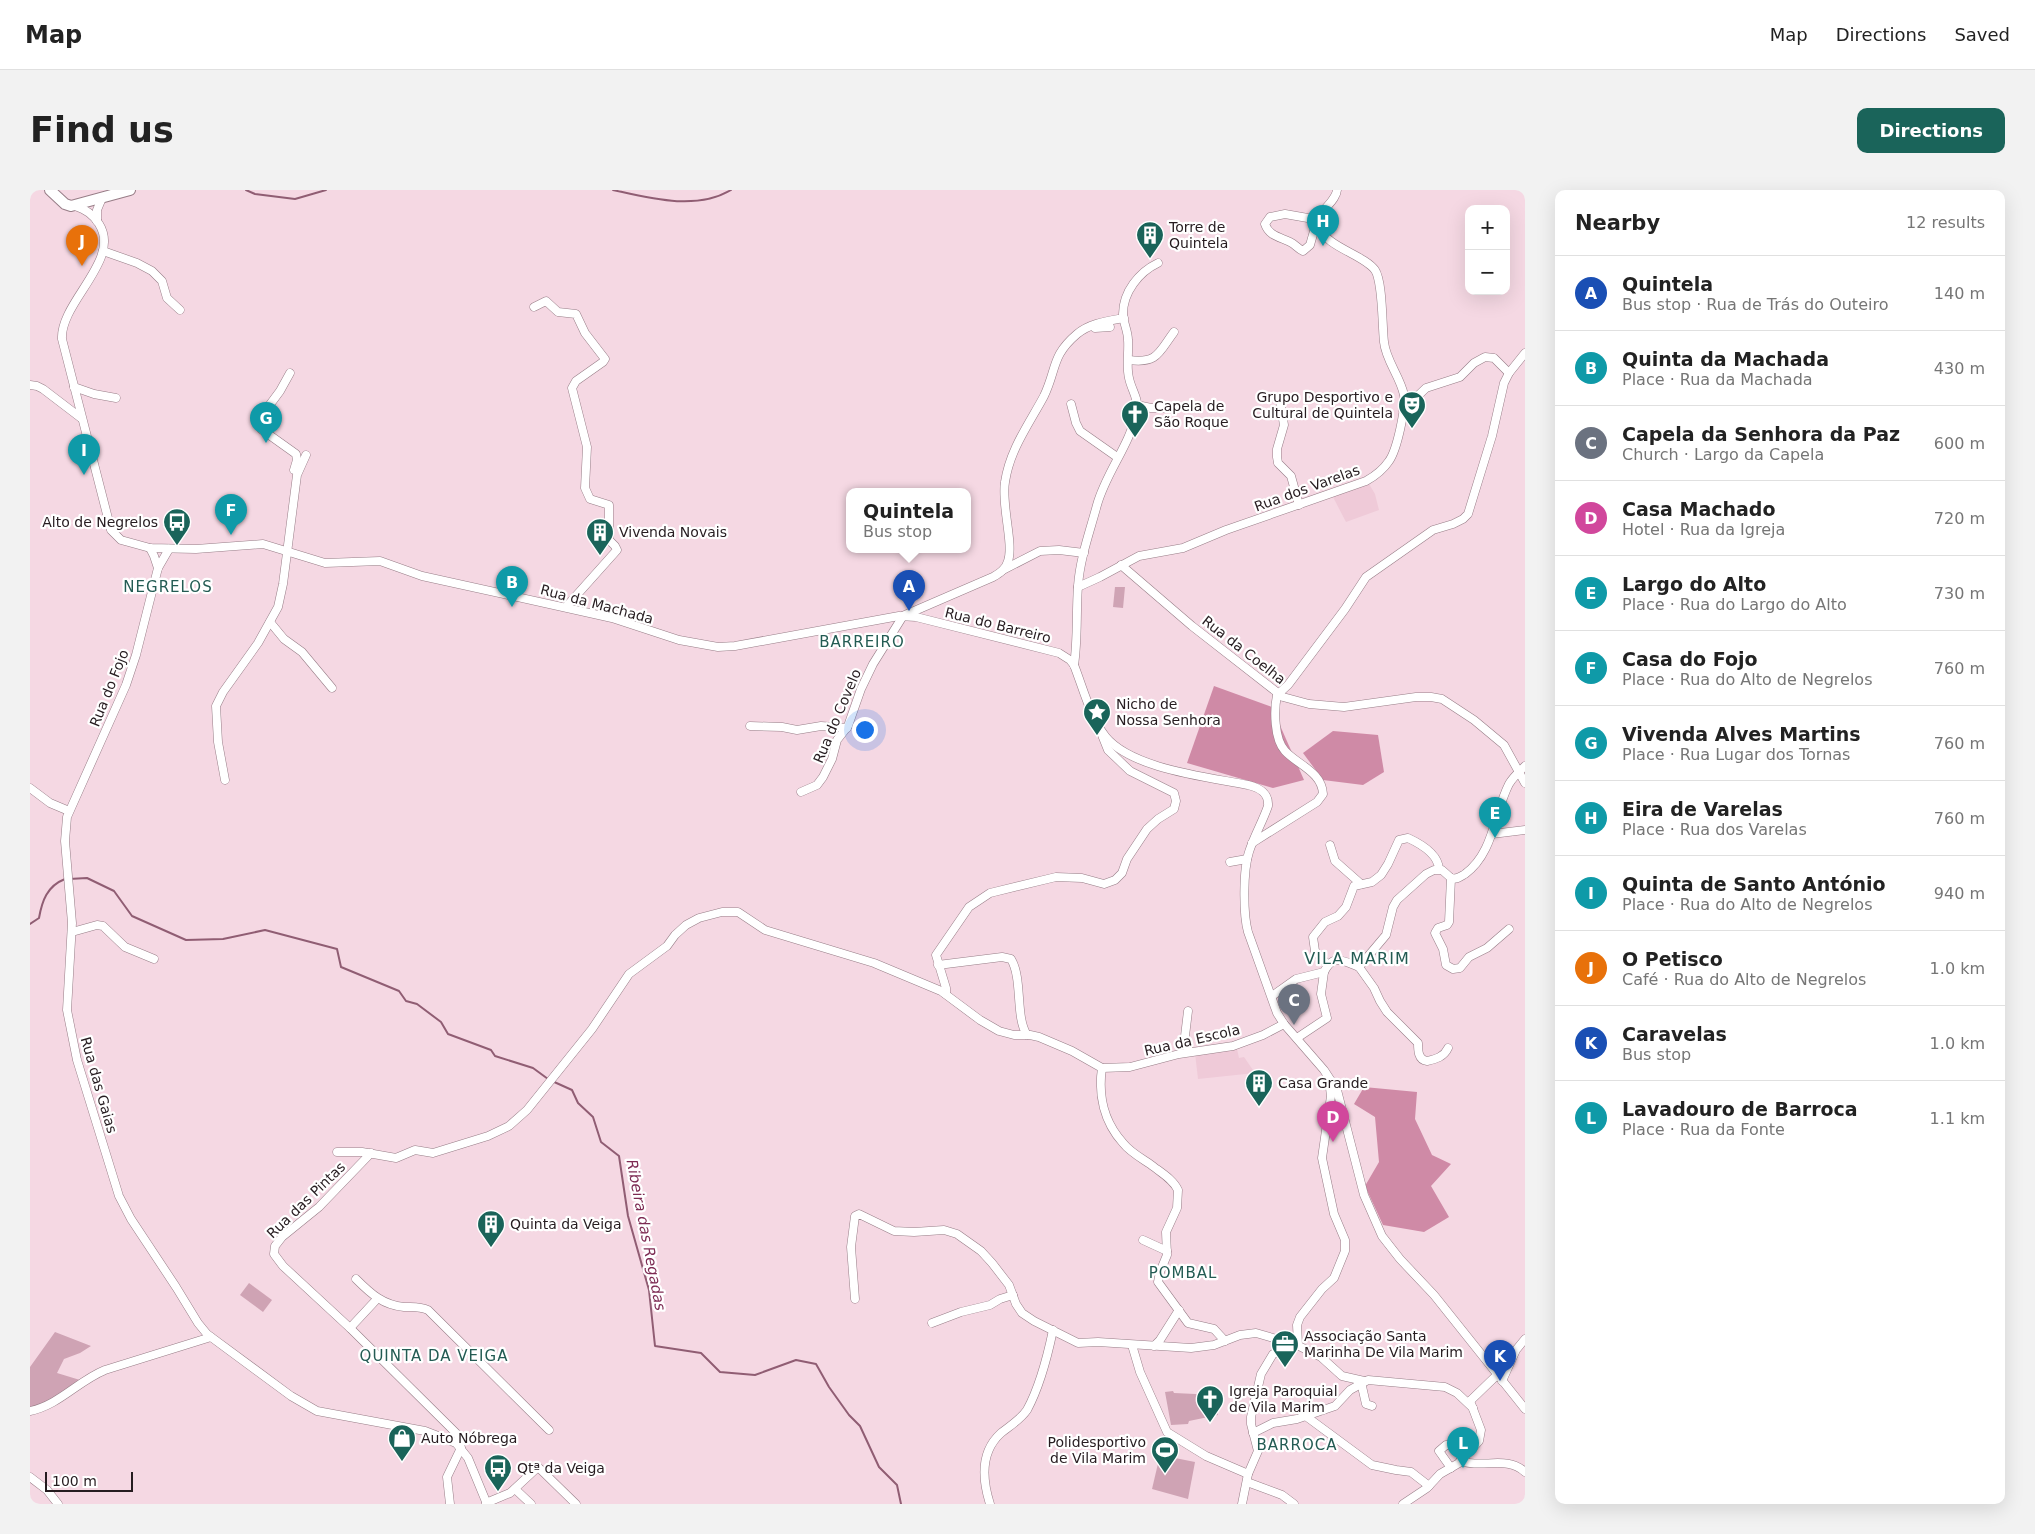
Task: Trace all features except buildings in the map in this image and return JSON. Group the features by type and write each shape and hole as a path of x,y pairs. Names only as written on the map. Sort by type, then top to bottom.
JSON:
{"main road":[{"path":"50,190 66,205 75,206 130,190"}],"street":[{"path":"1319,220 1284,214 1270,217 1265,224 1268,230 1275,236 1291,242 1303,252 1310,245 1314,231 1320,228 1319,220 1335,198 1337,190"},
{"path":"97,221 97,210 102,198"},
{"path":"75,206 86,210 97,221 105,238 102,251 137,263 152,271 160,279 167,298 180,310"},
{"name":"Rua dos Varelas","path":"1078,587 1145,554 1183,548 1226,530 1366,481 1379,472 1389,461 1403,410 1403,392 1385,347 1378,275 1370,266 1332,242 1320,228"},
{"name":"Rua da Machada","path":"102,251 92,276 69,312 62,328 63,344 112,530 121,540 150,548 169,549 257,544 271,546 306,558 330,563 380,561 422,576 612,618 679,640 718,647 735,646"},
{"path":"946,994 945,984 936,958 938,951 965,912 981,897 1056,877 1082,878 1104,884 1112,882 1122,873 1130,855 1147,829 1156,820 1174,809 1176,801 1174,793 1140,778 1126,768 1108,750 1074,666 1078,587 1084,553 1098,499 1135,417 1137,405 1128,374 1127,332 1123,314 1126,297 1133,284 1146,270 1158,263"},
{"path":"534,307 546,301 558,312 576,314 585,333 605,359 576,381 572,388 587,447 585,490 590,499 609,504 609,540 617,550 566,607"},
{"path":"1002,571 1007,564 1010,554 1004,493 1008,466 1016,446 1044,394 1057,357 1068,342 1079,332 1090,326 1124,318"},
{"path":"1068,342 1074,337 1095,328 1110,327"},
{"path":"1129,360 1150,360 1159,352 1174,332"},
{"path":"1252,843 1320,800 1323,794 1322,786 1316,777 1286,752 1281,743 1277,724 1276,698 1278,693 1288,685 1345,609 1366,576 1432,531 1453,524 1468,514 1473,504 1492,436 1502,388 1509,373 1525,353"},
{"path":"1403,410 1426,388 1460,377 1474,363 1485,357 1494,358 1509,373"},
{"path":"290,373 280,391 257,422 261,429 296,454 297,460 290,491 293,506"},
{"path":"30,385 44,389 81,418"},
{"path":"74,388 116,398"},
{"path":"1280,400 1284,425 1277,448 1278,463 1291,476 1299,505"},
{"path":"1071,404 1076,424 1080,431 1117,457"},
{"path":"1137,405 1151,408 1166,408"},
{"path":"225,780 218,742 216,706 218,699 258,643 280,600 297,475 306,455"},
{"path":"150,548 158,568"},
{"name":"Rua do Fojo","path":"69,812 128,679 158,568 169,549"},
{"path":"903,616 993,577 1040,551 1059,550 1084,553"},
{"name":"Rua da Coelha","path":"1121,565 1192,626 1278,693 1292,701 1335,707 1359,706 1423,697 1442,698 1508,749 1522,769 1525,783"},
{"name":"Rua do Barreiro","path":"735,646 903,616 1052,651 1065,656 1074,666"},
{"name":"Rua do Covelo","path":"801,792 812,788 821,780 832,759 837,740 847,728 872,666 903,616"},
{"path":"270,622 284,639 311,661 332,688"},
{"path":"750,726 780,727 796,730 824,726 847,728"},
{"path":"1101,730 1119,750 1140,761 1248,785 1263,792 1268,799 1268,806 1247,859 1246,925 1277,1013 1328,1076 1338,1094 1358,1172 1370,1210 1382,1236 1404,1263 1428,1287 1525,1409"},
{"path":"1451,878 1458,878 1473,867 1492,834 1497,814 1509,785 1522,769"},
{"path":"30,788 50,803 69,812"},
{"name":"Rua das Gaias","path":"69,812 65,837 72,932 67,1001 68,1020 75,1052 114,1183 131,1220 173,1281 198,1324 211,1337 291,1396 317,1411 425,1431 451,1441"},
{"path":"1492,834 1525,830"},
{"path":"1327,964 1315,951 1313,937 1326,922 1339,916 1347,906 1353,888 1372,882 1381,875 1398,841 1403,838 1410,838 1437,860 1439,869"},
{"path":"1330,845 1335,861 1361,884"},
{"path":"1230,862 1247,859"},
{"path":"1359,967 1386,935 1396,900 1424,875 1439,869 1446,871 1451,878 1448,923 1438,928 1435,933 1444,951 1446,965 1453,969 1460,969 1469,957 1487,948 1508,929"},
{"path":"337,1152 371,1153 396,1158 415,1150 433,1153 488,1136 518,1120 592,1029 629,974 667,946 675,934 686,925 699,918 713,914 738,912 765,930 867,960 946,994 991,1027 1007,1034 1040,1037 1102,1068 1101,1097 1106,1115 1114,1132 1125,1146 1170,1179 1178,1190 1177,1208 1165,1235 1167,1252 1158,1282 1189,1324 1212,1328 1225,1341"},
{"path":"72,932 102,925 124,947 154,959"},
{"path":"938,965 1002,957 1011,959 1019,994 1022,1025 1027,1035"},
{"path":"1297,1038 1328,1018 1321,994 1324,972 1327,964 1333,960 1340,960 1359,967 1374,988 1387,1012 1418,1043 1419,1054 1422,1059 1427,1061 1440,1057 1448,1048"},
{"path":"1272,996 1296,979 1324,972"},
{"path":"1188,1011 1185,1036 1189,1052"},
{"name":"Rua da Escola","path":"1102,1068 1130,1067 1189,1052 1233,1046 1263,1035 1284,1024"},
{"path":"1297,1345 1299,1341 1297,1328 1300,1317 1336,1275 1345,1251 1345,1240 1334,1214 1322,1158 1331,1096 1328,1076"},
{"name":"Rua das Pintas","path":"350,1328 282,1266 273,1251 282,1237 319,1207 371,1153"},
{"path":"855,1299 851,1247 854,1218 858,1214 894,1231 941,1230 955,1233 981,1251 988,1259 1007,1283 1022,1313 1080,1344 1098,1342 1201,1347 1214,1345 1240,1335 1254,1333 1297,1345 1321,1357 1342,1376 1362,1382 1393,1381 1442,1386 1457,1393 1472,1408"},
{"path":"1142,1240 1167,1252"},
{"path":"356,1280 377,1299 399,1306 420,1307 428,1310 549,1430"},
{"path":"932,1322 990,1305 1000,1299 1013,1296"},
{"path":"377,1299 350,1328 460,1439 461,1448 447,1477 450,1504"},
{"path":"1154,1346 1179,1310"},
{"path":"990,1504 984,1477 986,1456 996,1439 1028,1408 1048,1355 1053,1330"},
{"path":"30,1411 49,1406 105,1370 211,1337"},
{"path":"1404,1504 1429,1486 1440,1474 1460,1461 1477,1443 1482,1434 1472,1408 1471,1400 1499,1378 1525,1339"},
{"path":"1132,1344 1140,1372 1167,1432 1206,1456 1282,1495 1294,1504"},
{"path":"1242,1504 1248,1478 1258,1451 1251,1417 1263,1368 1273,1354 1297,1345"},
{"path":"1362,1382 1366,1404 1372,1406"},
{"path":"1253,1433 1273,1423 1307,1416 1336,1406 1347,1393 1362,1382"},
{"path":"1307,1416 1372,1465 1411,1472 1429,1486"},
{"path":"454,1431 451,1441 461,1448 469,1460 486,1503 507,1494 538,1467 576,1504"},
{"path":"1450,1468 1439,1451 1446,1445 1451,1445"},
{"path":"454,1463 469,1460"},
{"path":"1460,1461 1471,1464 1492,1462 1507,1464 1518,1466 1525,1472"},
{"path":"30,1477 50,1493 58,1504"},
{"path":"515,1488 531,1504"}],"shaded area":[{"path":"1369,484 1375,494 1379,510 1346,522 1333,497"},
{"path":"1115,587 1125,587 1123,608 1113,607"},
{"path":"1214,686 1272,707 1304,780 1273,788 1187,763"},
{"path":"1333,731 1378,735 1384,772 1363,785 1323,780 1303,753"},
{"path":"1237,1049 1239,1058 1244,1057 1255,1073 1198,1079 1195,1053"},
{"path":"1364,1087 1417,1092 1415,1119 1432,1155 1451,1164 1431,1186 1449,1217 1424,1232 1383,1225 1365,1186 1379,1162 1375,1117 1354,1104"},
{"path":"249,1283 272,1300 263,1312 240,1295"},
{"path":"55,1332 91,1346 80,1353 64,1359 57,1373 80,1380 48,1402 30,1408 30,1367"},
{"path":"1173,1391 1174,1393 1217,1395 1218,1415 1189,1421 1188,1424 1171,1425 1165,1392"},
{"path":"1160,1455 1195,1462 1188,1499 1152,1489"}],"waterway":[{"path":"246,190 255,194 295,199 326,190"},
{"path":"613,190 672,201 703,200 731,190"},
{"name":"Ribeira das Regadas","path":"69,879 87,878 114,891 132,916 186,940 223,939 265,930 337,949 341,967 399,991 406,1001 417,1004 441,1022 448,1034 491,1050 495,1056 533,1068 548,1079"},
{"name":"Ribeira das Regadas","path":"30,924 39,918 46,895 54,886 65,879"},
{"name":"Ribeira das Regadas","path":"552,1081 572,1090 578,1103 593,1117 601,1142 619,1156 628,1216 649,1290 655,1346 701,1353 720,1372 755,1375 796,1360 816,1364 829,1387 849,1415 860,1426 879,1467 897,1485 901,1504"}],"place":[{"name":"Eira de Varelas","path":"1323,246"},
{"name":"Torre de Quintela","path":"1150,259"},
{"name":"O Petisco","path":"82,266"},
{"name":"Grupo Desportivo e Cultural de Quintela","path":"1412,429"},
{"name":"Capela de São Roque","path":"1135,438"},
{"name":"Vivenda Alves Martins","path":"266,443"},
{"name":"Quinta de Santo António","path":"84,475"},
{"name":"Casa do Fojo","path":"231,535"},
{"name":"Alto de Negrelos","path":"177,546"},
{"name":"Vivenda Novais","path":"600,556"},
{"name":"Quinta da Machada","path":"512,607"},
{"name":"Quintela","path":"909,611"},
{"name":"Nicho de Nossa Senhora","path":"1097,736"},
{"name":"Largo do Alto","path":"1495,838"},
{"name":"Capela da Senhora da Paz","path":"1294,1025"},
{"name":"Casa Grande","path":"1259,1107"},
{"name":"Casa Machado","path":"1333,1142"},
{"name":"Quinta da Veiga","path":"491,1248"},
{"name":"Associação Santa Marinha De Vila Marim","path":"1285,1368"},
{"name":"Caravelas","path":"1500,1381"},
{"name":"Igreja Paroquial de Vila Marim","path":"1210,1423"},
{"name":"Auto Nóbrega","path":"402,1462"},
{"name":"Lavadouro de Barroca","path":"1463,1468"},
{"name":"Polidesportivo de Vila Marim","path":"1165,1474"},
{"name":"Qtª da Veiga","path":"498,1492"}],"district":[{"name":"NEGRELOS","path":"168,587"},
{"name":"BARREIRO","path":"862,642"},
{"name":"VILA MARIM","path":"1357,958"},
{"name":"POMBAL","path":"1183,1273"},
{"name":"QUINTA DA VEIGA","path":"434,1356"},
{"name":"BARROCA","path":"1297,1445"}]}
